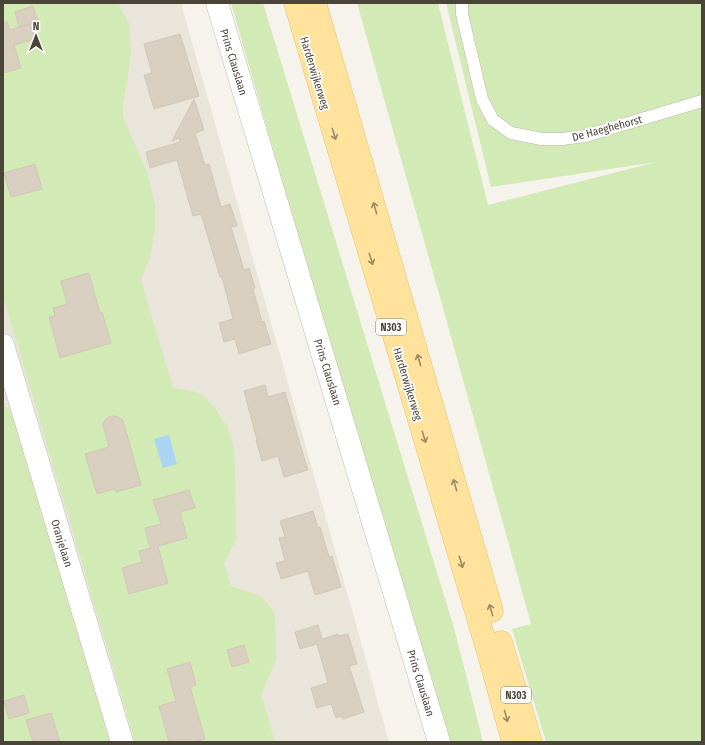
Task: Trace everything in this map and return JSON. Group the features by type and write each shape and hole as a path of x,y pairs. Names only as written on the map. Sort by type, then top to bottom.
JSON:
{"main road":[{"name":"Harderwijkerweg","path":"295,3 488,652 513,742"},
{"name":"Harderwijkerweg","path":"315,3 531,742"}],"street":[{"name":"Prins Clauslaan","path":"217,3 439,742"},
{"name":"Oranjelaan","path":"3,344 9,388 122,742"}],"lane":[{"name":"De Haeghehorst","path":"462,3 462,14 482,99 493,120 511,132 542,139 562,139 585,136 702,101"}],"shaded area":[{"path":"3,3 181,3 389,742 3,742"}],"green space":[{"path":"3,3 118,3 129,23 131,53 123,103 123,117 147,172 155,205 155,228 151,254 141,280 173,388 202,394 214,407 228,428 234,448 236,540 224,563 231,586 260,596 269,605 274,613 276,660 261,694 275,742 135,742 3,296"},
{"path":"231,3 263,3 454,628 483,742 446,742 346,403"},
{"path":"357,3 438,3 488,205 656,162 491,187 446,3 702,3 702,742 546,742 512,629 531,624"},
{"path":"3,407 16,407 115,742 3,742"}],"water":[{"path":"169,435 177,464 163,468 154,439"}],"building":[{"path":"33,6 38,22 19,27 15,12"},
{"path":"3,22 7,22 10,30 30,24 35,39 14,45 21,68 3,73"},
{"path":"180,34 199,96 154,109 144,75 152,73 144,44"},
{"path":"194,99 204,130 195,133 205,165 209,164 221,207 230,204 237,226 231,227 244,270 249,268 262,322 264,321 271,344 239,354 235,339 224,342 219,323 233,319 222,277 220,277 201,214 193,216 177,160 150,168 146,152 180,142 179,138 172,141"},
{"path":"35,164 42,189 11,197 4,173"},
{"path":"89,273 100,313 102,312 111,343 60,358 49,317 55,316 53,308 67,304 61,281"},
{"path":"265,385 268,397 285,392 308,470 284,477 278,456 262,461 244,391"},
{"path":"113,416 122,419 141,485 116,492 115,489 97,494 85,454 109,447 103,425 105,420"},
{"path":"189,490 195,508 180,512 187,538 158,546 168,583 129,594 122,568 142,562 139,551 150,548 145,528 161,524 153,500"},
{"path":"313,511 318,528 320,527 329,557 332,556 341,587 315,595 308,571 281,579 276,563 285,561 279,538 285,537 280,521"},
{"path":"318,625 322,639 338,634 339,636 348,634 357,664 349,666 364,712 343,719 342,716 336,718 331,704 317,708 311,688 328,683 317,644 300,649 295,632"},
{"path":"244,645 249,662 232,667 227,650"},
{"path":"190,662 196,685 190,687 205,739 194,742 169,742 159,706 176,701 167,669"},
{"path":"24,695 29,713 9,719 4,701"},
{"path":"51,713 60,742 33,742 26,720"}]}
